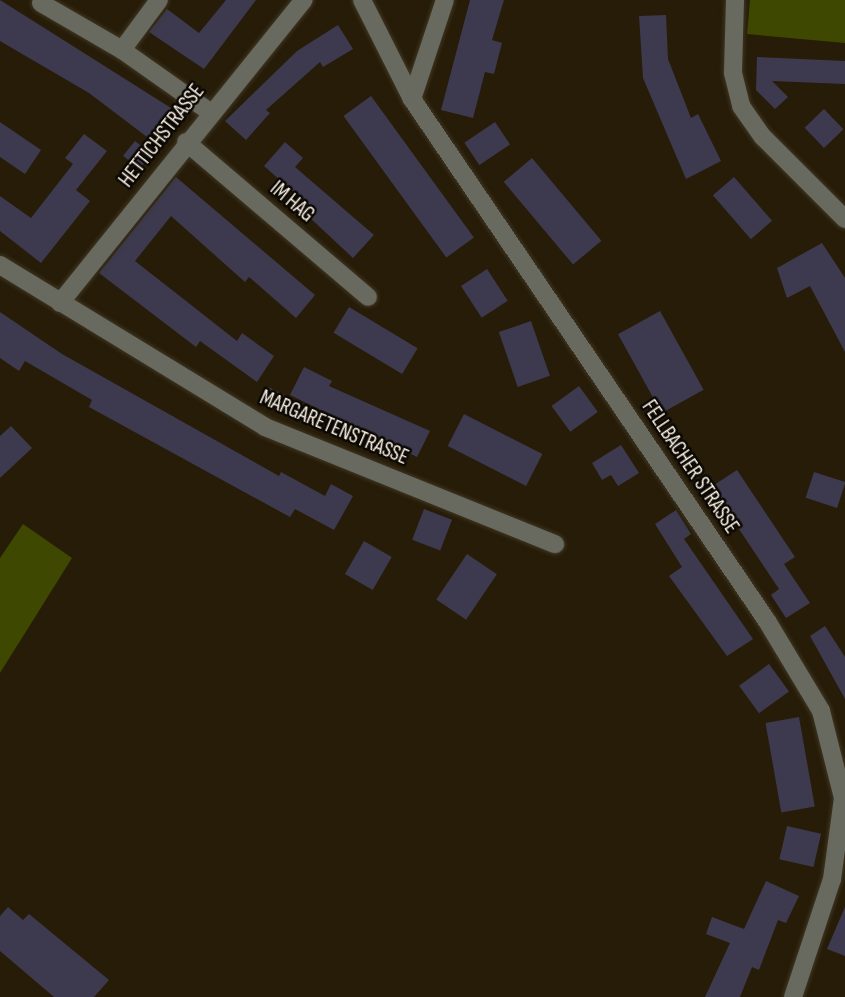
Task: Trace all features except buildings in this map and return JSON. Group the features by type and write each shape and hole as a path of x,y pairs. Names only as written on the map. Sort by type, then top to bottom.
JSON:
{"street":[{"path":"122,50 159,0"},
{"name":"HETTICHSTRASSE","path":"60,303 210,112 304,0"},
{"name":"FELLBACHER STRASSE","path":"362,0 412,99 767,621 821,711 843,798 832,879 793,997"},
{"path":"412,99 444,0"},
{"path":"735,0 733,73 741,106 763,136 845,219"},
{"path":"41,4 122,50 210,112"},
{"name":"IM HAG","path":"186,142 368,297"},
{"name":"MARGARETENSTRASSE","path":"0,265 265,427 555,544"}],"green space":[{"path":"750,0 845,0 845,43 747,34"},
{"path":"23,524 72,558 0,673 0,558"}]}
